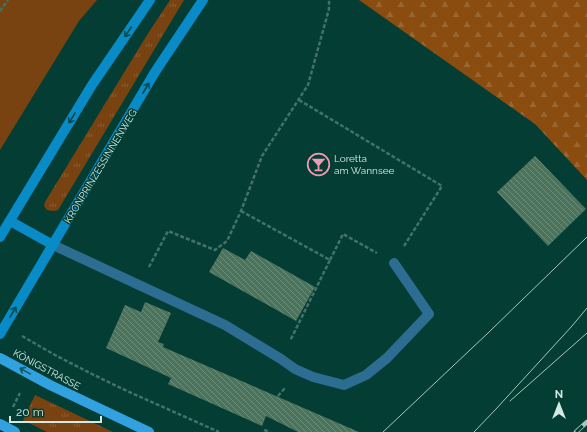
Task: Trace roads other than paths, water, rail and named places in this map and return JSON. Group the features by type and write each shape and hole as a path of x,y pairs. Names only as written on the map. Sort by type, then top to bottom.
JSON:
{"main road":[{"path":"0,237 92,85 150,0"},
{"name":"KRONPRINZESSINNENWEG","path":"0,334 155,72 204,0"},
{"path":"10,220 53,245"},
{"name":"KÖNIGSTRASSE","path":"0,358 50,385 149,432"},
{"path":"0,424 15,432"}],"lane":[{"path":"53,245 225,325 295,369 313,377 344,385 366,375 387,358 429,314 394,263"}],"tram line":[{"path":"383,432 587,237"},
{"path":"474,432 587,308"},
{"path":"510,401 587,333"}],"railway":[{"path":"576,432 587,422"}],"place":[{"name":"Loretta am Wannsee","path":"319,164"}]}
